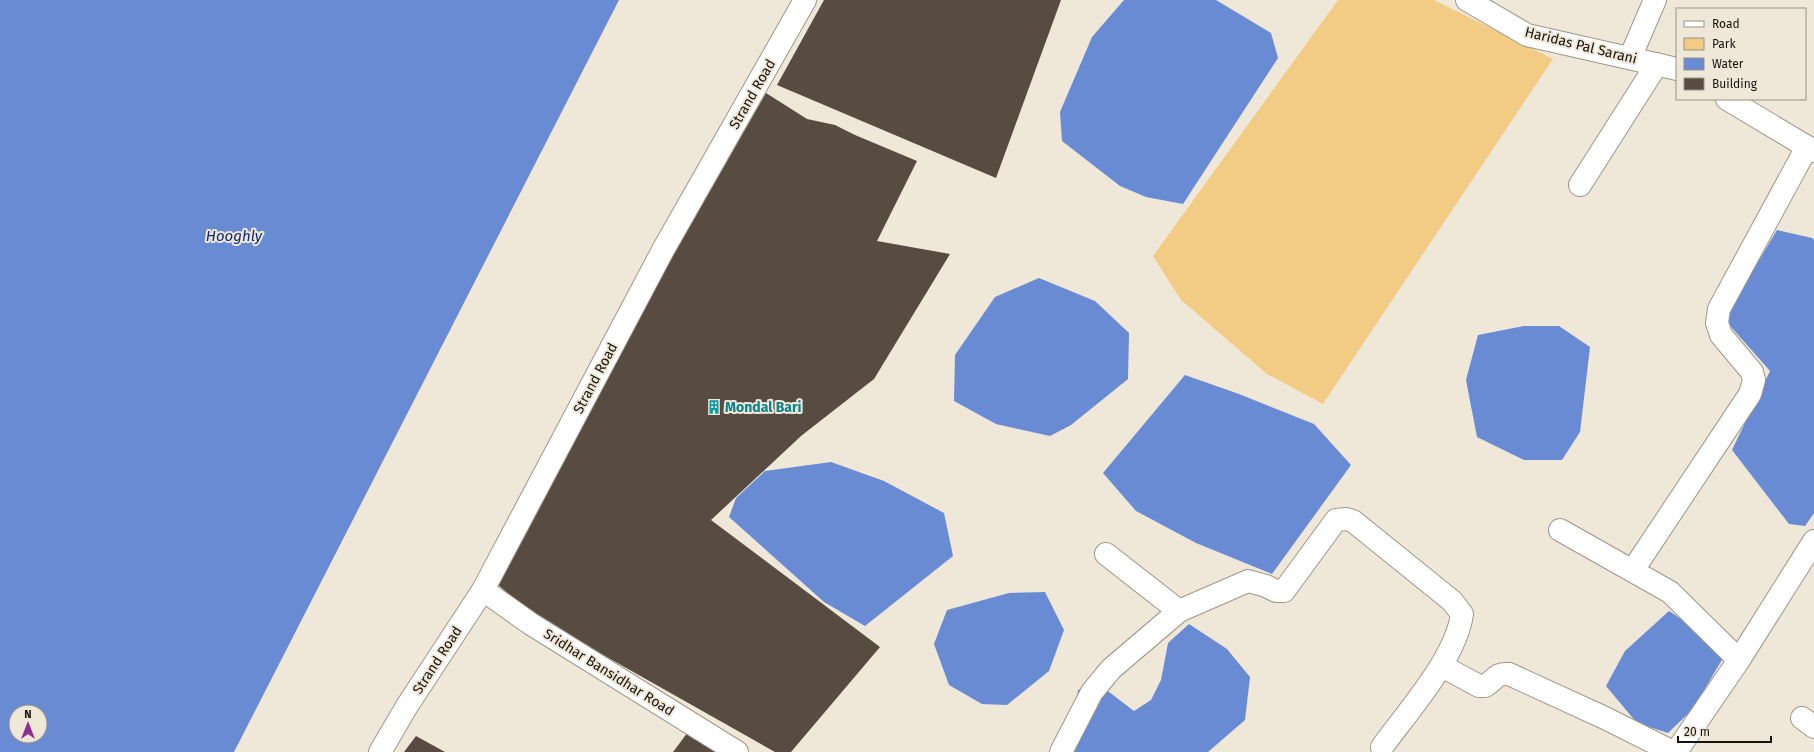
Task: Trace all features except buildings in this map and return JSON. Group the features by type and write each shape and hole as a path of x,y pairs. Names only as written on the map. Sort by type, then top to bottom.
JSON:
{"street":[{"name":"Strand Road","path":"380,752 407,706 483,590 663,250 805,0"},
{"name":"Haridas Pal Sarani","path":"1467,0 1527,35 1667,66"},
{"path":"1630,58 1655,0"},
{"path":"1580,185 1667,66"},
{"path":"1633,570 1750,394 1754,380 1752,372 1721,335 1717,323 1719,309 1810,149 1729,100"},
{"path":"1061,752 1092,692 1111,669 1179,611 1248,580 1276,591 1284,591 1336,520 1346,519 1353,521 1452,601 1462,614 1460,629 1442,666 1382,747"},
{"path":"1560,530 1670,592 1739,660"},
{"path":"1442,666 1479,686 1485,686 1494,677 1502,673 1509,674 1605,718 1674,752 1739,660 1814,541"},
{"path":"1106,554 1179,611"},
{"name":"Sridhar Bansidhar Road","path":"483,590 531,624 737,752"}],"green space":[{"path":"1338,0 1434,0 1553,59 1323,404 1267,374 1181,300 1153,256"}],"water":[{"name":"Hooghly","path":"0,0 619,0 234,752 0,752"},
{"path":"1124,0 1216,0 1271,33 1278,58 1183,204 1146,197 1120,186 1062,141 1060,112 1092,37"},
{"path":"1777,230 1812,238 1814,240 1814,513 1805,526 1789,524 1732,450 1770,371 1724,319"},
{"path":"1039,278 1095,301 1129,333 1128,379 1071,425 1050,436 996,424 954,401 955,355 995,297"},
{"path":"1524,326 1559,326 1590,347 1580,432 1562,460 1524,460 1477,437 1466,380 1478,335"},
{"path":"1185,375 1239,394 1314,424 1351,465 1272,574 1196,543 1136,511 1103,473"},
{"path":"831,462 884,481 944,513 953,556 865,626 824,602 729,517 736,498 765,471"},
{"path":"1045,592 1064,630 1049,671 1007,705 982,704 949,685 934,644 947,610 1009,593"},
{"path":"1669,611 1707,636 1723,658 1693,709 1668,733 1637,723 1606,686 1625,651"},
{"path":"1189,624 1227,649 1250,677 1245,720 1208,752 1065,752 1073,731 1078,690 1096,682 1134,711 1151,700 1161,680 1168,643"}],"place":[{"name":"Mondal Bari","path":"714,407"}]}
